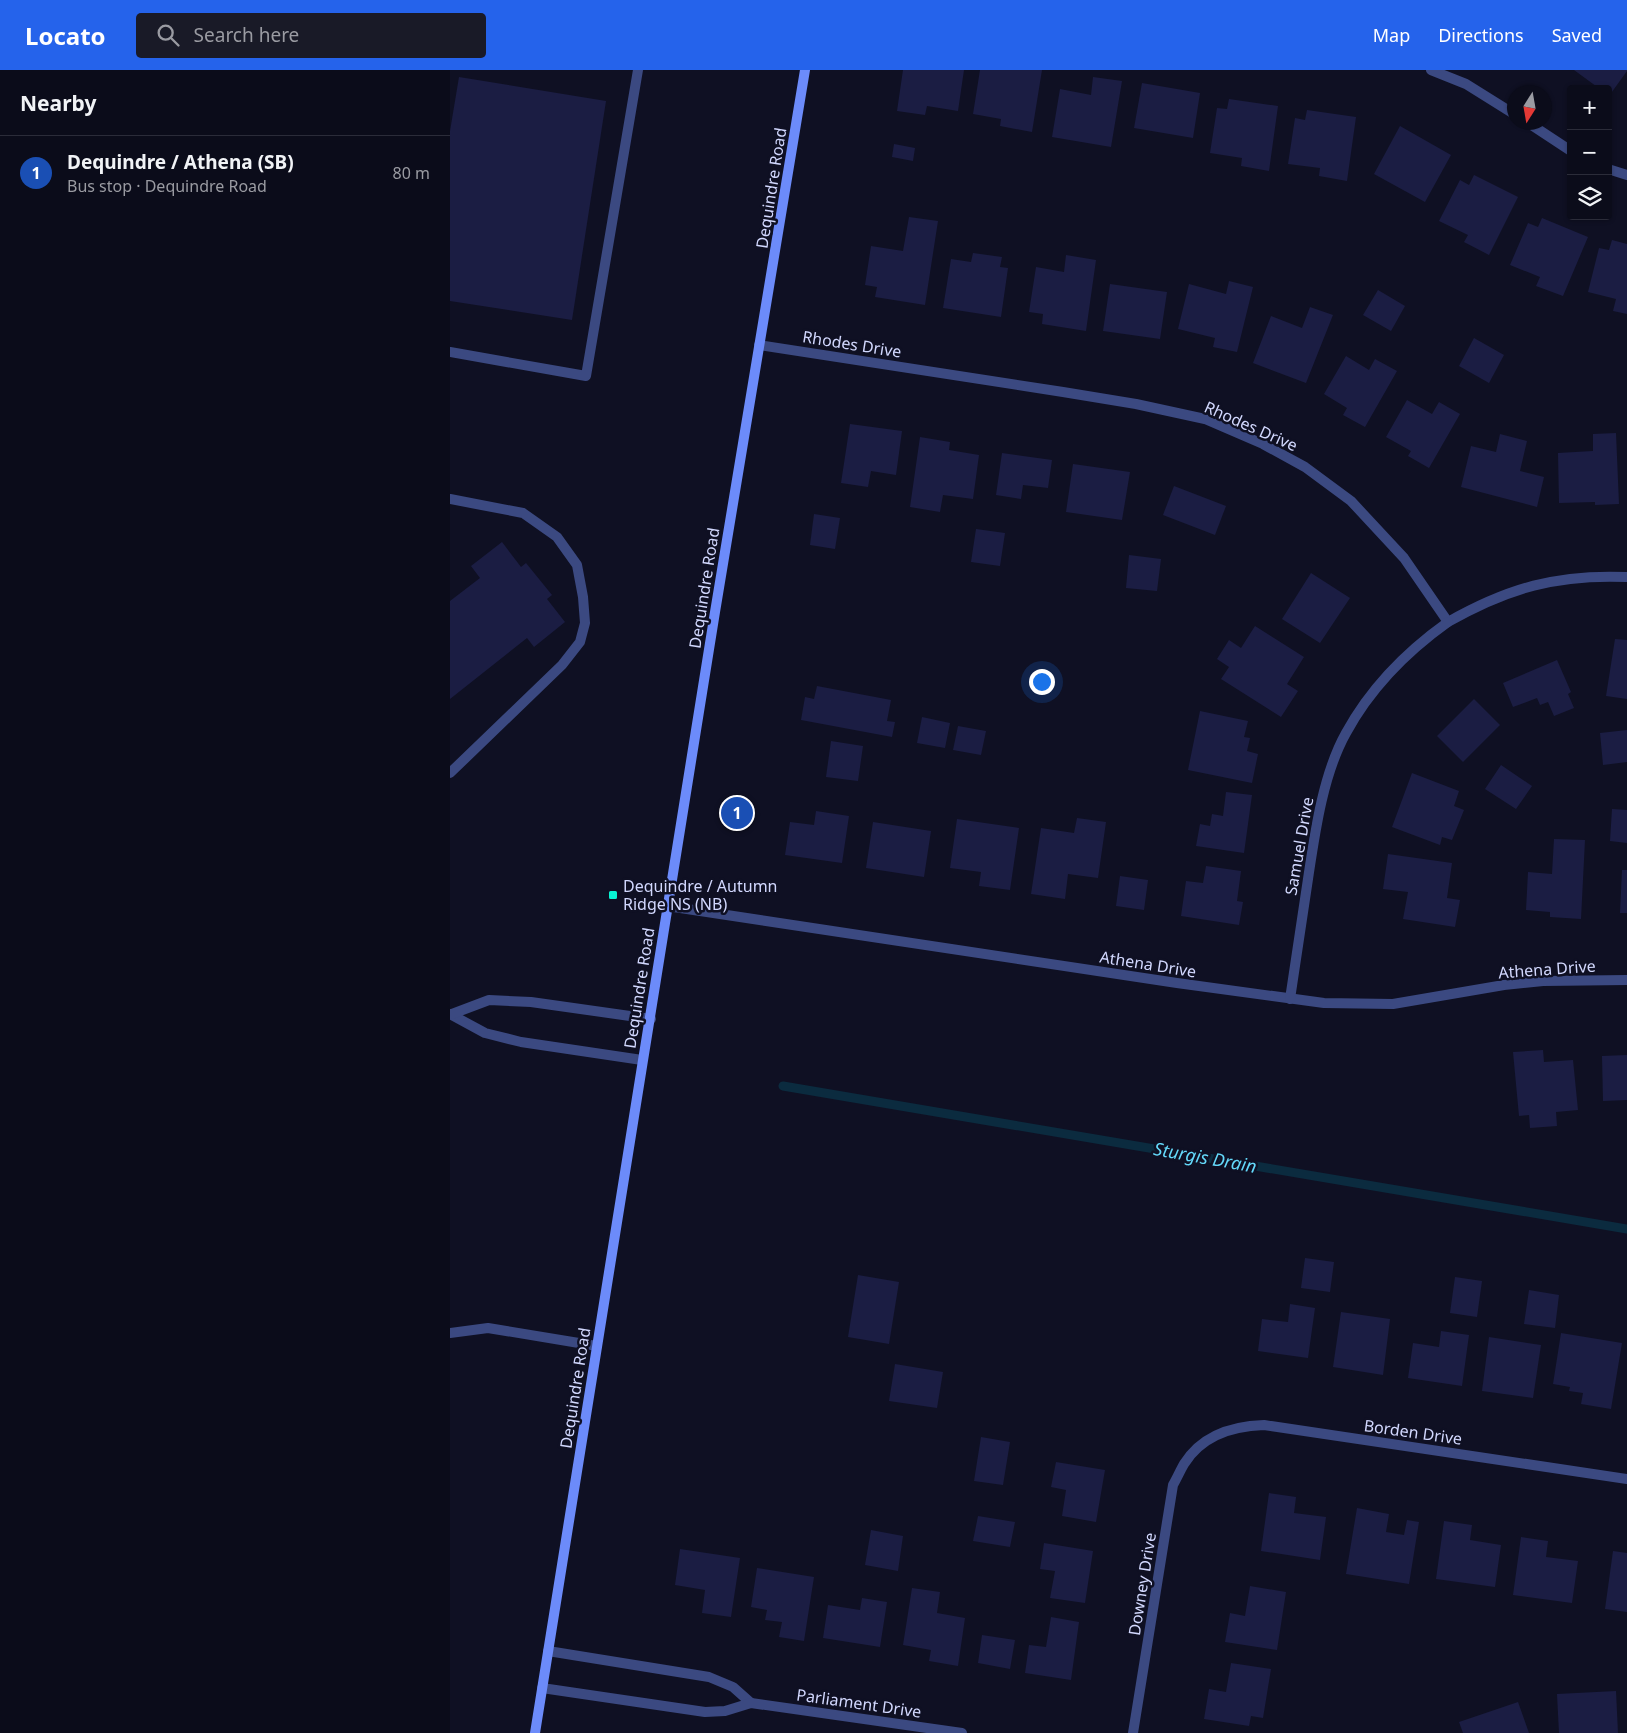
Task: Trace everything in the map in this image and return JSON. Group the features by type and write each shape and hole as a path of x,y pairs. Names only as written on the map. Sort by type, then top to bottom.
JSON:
{"main road":[{"name":"Dequindre Road","path":"535,1733 667,906 805,70"}],"street":[{"path":"450,352 586,376 638,70"},
{"path":"1431,70 1466,84 1507,109"},
{"path":"1539,130 1567,148"},
{"path":"1612,170 1627,175"},
{"name":"Rhodes Drive","path":"759,345 1090,396 1205,419 1263,444 1305,467 1351,501 1404,558 1448,622"},
{"path":"450,499 523,514 557,537 576,565 583,597 585,623 580,642 562,665 450,773"},
{"path":"1448,622 1475,607 1510,592 1542,583 1573,578 1627,577"},
{"name":"Samuel Drive","path":"1290,999 1317,819 1345,734 1385,676 1422,640 1448,622"},
{"name":"Athena Drive","path":"667,906 1290,999 1344,1004 1392,1004 1544,981 1627,980"},
{"path":"451,1014 489,1000 531,1002 650,1019"},
{"path":"451,1014 485,1032 521,1042 642,1060"},
{"path":"450,1333 488,1328 597,1346"},
{"name":"Borden Drive","path":"1199,1447 1222,1431 1244,1426 1264,1425 1627,1479"},
{"name":"Downey Drive","path":"1133,1733 1174,1485 1184,1463 1199,1447"},
{"path":"548,1651 709,1677 733,1687 751,1703"},
{"name":"Parliament Drive","path":"542,1688 705,1712 725,1711 751,1703 962,1733"}],"building":[{"path":"903,70 964,70 958,111 927,106 925,115 897,111"},
{"path":"980,70 1042,70 1032,132 1000,126 1001,119 973,114"},
{"path":"1574,70 1627,70 1612,92 1612,85 1595,85"},
{"path":"459,77 606,101 572,320 450,301 450,131"},
{"path":"1093,77 1122,81 1111,147 1052,137 1060,89 1091,95"},
{"path":"1142,83 1200,93 1193,138 1134,128"},
{"path":"1229,99 1278,106 1269,171 1241,166 1242,158 1210,153 1217,108 1227,109"},
{"path":"1307,110 1356,117 1347,181 1319,176 1320,168 1288,164 1295,118 1305,120"},
{"path":"1400,126 1451,155 1425,202 1374,174"},
{"path":"894,144 915,148 913,161 892,157"},
{"path":"1474,175 1518,197 1489,255 1464,242 1468,235 1439,221 1460,180 1469,185"},
{"path":"909,217 938,221 925,305 875,297 877,287 865,285 871,246 903,251"},
{"path":"1542,218 1588,237 1563,296 1536,286 1540,277 1510,265 1528,223 1538,227"},
{"path":"1612,240 1627,244 1627,314 1613,311 1616,299 1588,292 1599,248 1609,250"},
{"path":"973,253 1002,257 1000,267 1008,268 1001,317 943,308 951,259 971,262"},
{"path":"1066,255 1096,260 1086,331 1042,324 1043,314 1029,312 1036,267 1064,272"},
{"path":"1229,281 1253,287 1237,352 1213,347 1215,338 1178,329 1189,284 1226,294"},
{"path":"1110,284 1167,292 1160,339 1103,331"},
{"path":"1378,290 1405,306 1391,331 1363,315"},
{"path":"1310,307 1333,315 1306,383 1253,363 1271,316 1302,328"},
{"path":"1474,338 1504,355 1489,383 1459,366"},
{"path":"1346,356 1369,370 1375,359 1397,371 1365,427 1343,415 1347,408 1324,394"},
{"path":"1407,400 1432,414 1439,402 1460,414 1429,468 1408,456 1411,451 1386,437"},
{"path":"850,424 902,431 896,475 871,471 868,487 841,483"},
{"path":"1616,433 1619,504 1595,505 1595,502 1559,503 1558,453 1593,451 1593,434"},
{"path":"1500,434 1527,441 1520,471 1544,477 1537,507 1461,487 1471,446 1496,452"},
{"path":"920,437 950,442 949,450 979,455 973,499 943,495 940,512 910,507"},
{"path":"1002,453 1052,460 1048,488 1023,485 1021,499 996,495"},
{"path":"1073,464 1130,472 1122,520 1066,512"},
{"path":"1174,486 1226,506 1215,535 1163,515"},
{"path":"814,514 840,518 835,549 810,545"},
{"path":"976,529 1005,533 1000,566 971,562"},
{"path":"502,542 521,567 526,563 552,595 547,599 565,622 534,647 527,638 450,699 450,601 480,578 471,566"},
{"path":"1129,555 1161,559 1157,591 1126,588"},
{"path":"1311,573 1350,598 1320,643 1282,619"},
{"path":"1255,626 1304,657 1287,684 1298,691 1281,717 1221,679 1229,667 1217,659 1229,640 1241,648"},
{"path":"1615,639 1627,640 1627,699 1606,696"},
{"path":"1557,660 1571,692 1568,694 1574,708 1554,716 1548,702 1540,705 1537,698 1513,707 1503,683"},
{"path":"817,686 891,700 887,721 895,722 892,737 801,720 805,697 814,699"},
{"path":"1474,699 1500,725 1463,762 1437,736"},
{"path":"1200,711 1248,721 1244,737 1250,738 1247,751 1258,754 1252,783 1188,770"},
{"path":"922,717 950,723 945,748 917,743"},
{"path":"958,726 986,731 981,755 953,750"},
{"path":"1627,730 1627,762 1603,765 1600,733"},
{"path":"831,741 863,746 858,781 826,777"},
{"path":"1501,765 1532,786 1516,809 1485,789"},
{"path":"1412,773 1459,791 1454,806 1464,810 1452,840 1442,837 1440,845 1392,827"},
{"path":"1226,792 1252,795 1244,853 1196,846 1200,824 1210,826 1212,814 1223,816"},
{"path":"1612,809 1627,810 1627,843 1610,841"},
{"path":"816,811 849,816 842,863 785,855 790,822 814,825"},
{"path":"1077,818 1106,822 1098,878 1068,874 1065,899 1031,894 1041,828 1074,833"},
{"path":"957,819 1019,828 1010,890 979,886 981,872 950,868"},
{"path":"873,822 931,831 924,877 866,868"},
{"path":"1554,839 1585,840 1581,919 1550,917 1550,912 1526,910 1528,872 1552,874"},
{"path":"1388,854 1452,863 1447,898 1460,900 1455,927 1403,919 1408,892 1383,889"},
{"path":"1206,866 1241,871 1237,901 1243,902 1239,925 1181,916 1186,881 1203,883"},
{"path":"1622,870 1627,870 1627,913 1620,913"},
{"path":"1120,876 1148,880 1144,910 1116,906"},
{"path":"1543,1050 1544,1062 1573,1060 1578,1110 1556,1112 1557,1126 1530,1128 1529,1115 1519,1116 1513,1052"},
{"path":"1627,1055 1627,1100 1603,1101 1602,1056"},
{"path":"1305,1258 1334,1262 1330,1292 1301,1288"},
{"path":"858,1275 899,1282 889,1344 848,1337"},
{"path":"1455,1277 1482,1281 1477,1317 1450,1313"},
{"path":"1529,1290 1559,1295 1555,1328 1524,1324"},
{"path":"1290,1304 1315,1308 1308,1358 1258,1351 1262,1319 1288,1322"},
{"path":"1341,1312 1390,1319 1383,1375 1333,1367"},
{"path":"1441,1331 1469,1335 1462,1386 1408,1378 1413,1343 1439,1347"},
{"path":"1561,1333 1622,1343 1611,1409 1581,1404 1583,1393 1569,1391 1570,1387 1553,1384"},
{"path":"1489,1337 1541,1345 1533,1398 1482,1391"},
{"path":"895,1364 943,1372 937,1408 889,1401"},
{"path":"981,1437 1010,1442 1003,1485 974,1481"},
{"path":"1056,1462 1105,1470 1096,1522 1062,1516 1066,1490 1051,1487"},
{"path":"1269,1493 1296,1497 1294,1513 1326,1517 1320,1560 1261,1551"},
{"path":"1357,1508 1389,1514 1386,1532 1404,1535 1407,1520 1419,1522 1409,1584 1346,1574"},
{"path":"978,1516 1015,1522 1010,1547 973,1541"},
{"path":"1444,1521 1472,1525 1470,1540 1501,1545 1495,1587 1436,1579"},
{"path":"871,1530 903,1536 898,1571 865,1565"},
{"path":"1521,1537 1548,1541 1546,1557 1578,1561 1572,1603 1513,1595"},
{"path":"1044,1543 1093,1551 1085,1603 1050,1598 1055,1571 1040,1569"},
{"path":"680,1549 740,1558 731,1617 702,1613 705,1590 675,1585"},
{"path":"1613,1551 1627,1553 1627,1612 1605,1609"},
{"path":"757,1568 814,1577 804,1641 779,1637 782,1622 765,1620 767,1610 751,1607"},
{"path":"1250,1586 1286,1592 1277,1650 1225,1642 1230,1613 1245,1616"},
{"path":"912,1588 940,1592 937,1613 965,1618 958,1666 929,1661 931,1650 903,1645"},
{"path":"862,1598 887,1602 880,1647 823,1638 828,1605 860,1610"},
{"path":"1051,1617 1079,1622 1071,1680 1025,1673 1029,1645 1046,1647"},
{"path":"982,1635 1015,1640 1010,1669 978,1663"},
{"path":"1231,1663 1271,1669 1263,1718 1251,1716 1249,1726 1204,1719 1209,1689 1226,1692"},
{"path":"1616,1691 1618,1733 1559,1733 1557,1694"},
{"path":"1518,1702 1529,1733 1463,1733 1459,1722"}],"waterway":[{"name":"Sturgis Drain","path":"783,1086 1627,1229"}],"place":[{"name":"Dequindre / Athena (SB)","path":"737,813"},
{"name":"Dequindre / Autumn Ridge NS (NB)","path":"613,895"}]}
